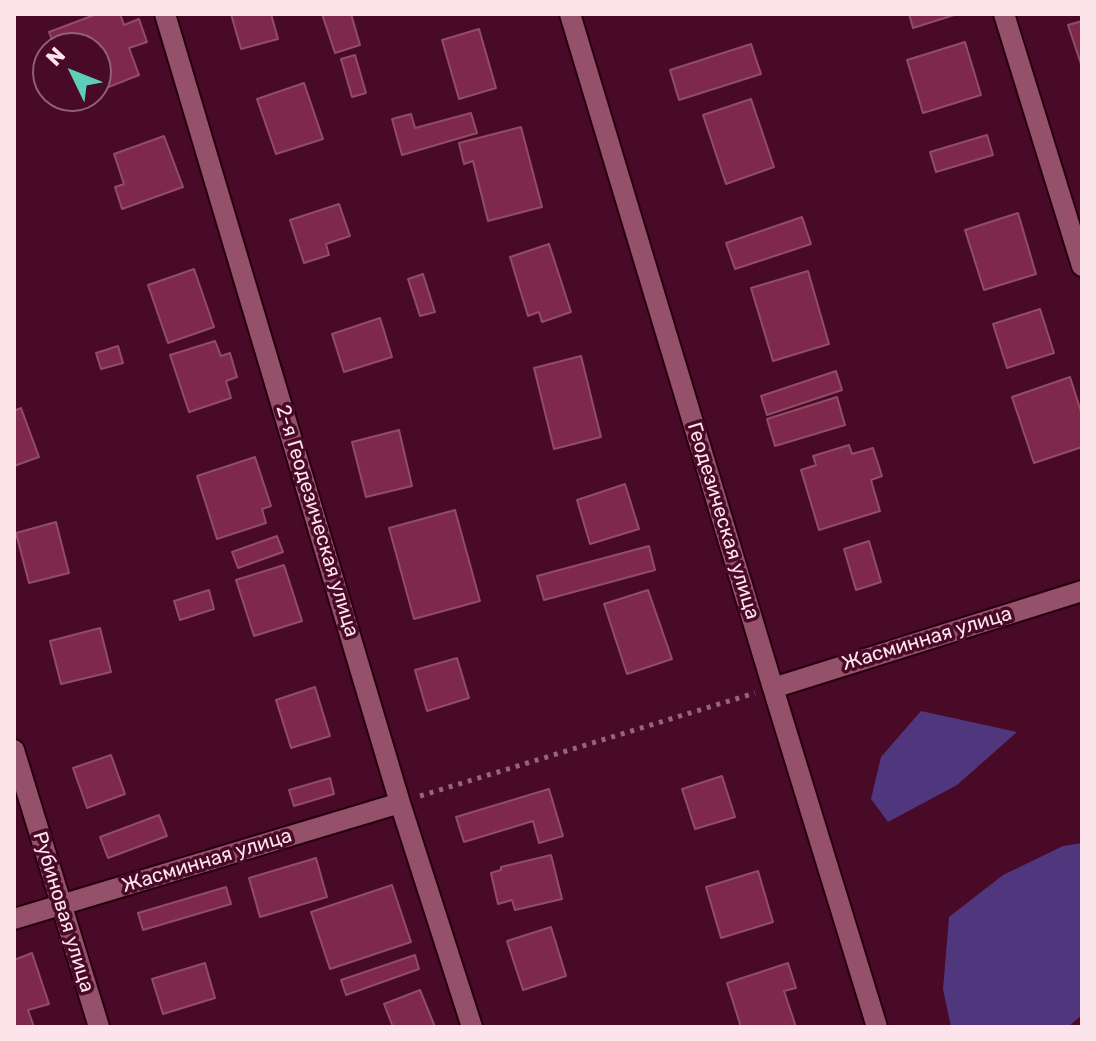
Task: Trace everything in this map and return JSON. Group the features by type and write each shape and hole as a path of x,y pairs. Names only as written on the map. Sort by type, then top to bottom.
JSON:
{"street":[{"name":"2-я Геодезическая улица","path":"165,14 400,803 472,1027"},
{"name":"Геодезическая улица","path":"570,14 877,1027"},
{"path":"1004,14 1082,266"},
{"name":"Жасминная улица","path":"773,688 1082,591"},
{"name":"Рубиновая улица","path":"14,750 99,1027"},
{"name":"Жасминная улица","path":"14,919 400,803"}],"path":[{"path":"400,803 773,688"}],"shaded area":[{"path":"921,711 1017,732 957,785 888,822 871,799 881,757"},
{"path":"1082,843 1082,1015 1068,1027 951,1027 943,989 949,917 1003,875 1063,846"}],"building":[{"path":"97,14 120,14 124,25 139,19 147,42 129,48 139,75 112,86 112,32 49,32"},
{"path":"231,14 271,14 278,39 241,49"},
{"path":"322,14 351,14 360,45 335,53"},
{"path":"909,14 954,14 954,15 913,28"},
{"path":"1082,21 1082,67 1068,25"},
{"path":"479,29 496,88 459,99 442,40"},
{"path":"965,42 981,95 923,113 907,60"},
{"path":"751,44 761,74 679,100 670,70"},
{"path":"355,55 366,93 352,97 341,59"},
{"path":"304,83 323,139 276,154 257,99"},
{"path":"751,99 774,167 726,184 703,115"},
{"path":"471,113 477,133 402,155 392,119 411,114 415,128"},
{"path":"521,127 542,207 488,221 473,161 464,164 459,143"},
{"path":"987,135 993,155 936,172 930,152"},
{"path":"164,136 183,187 122,209 115,187 124,184 114,154"},
{"path":"339,204 350,236 326,244 329,255 304,263 290,220"},
{"path":"1018,213 1036,274 984,290 965,230"},
{"path":"802,217 811,244 735,269 726,243"},
{"path":"549,244 571,312 542,322 539,312 528,316 510,257"},
{"path":"194,269 214,327 168,343 148,285"},
{"path":"808,271 829,344 773,361 751,288"},
{"path":"423,274 435,312 420,316 408,279"},
{"path":"1040,309 1054,353 1007,368 993,324"},
{"path":"380,318 392,357 344,372 332,334"},
{"path":"215,341 221,356 230,353 237,377 226,381 231,398 189,412 170,355"},
{"path":"118,346 123,363 101,369 96,353"},
{"path":"581,356 601,437 554,449 534,368"},
{"path":"836,371 842,390 767,415 761,396"},
{"path":"1070,377 1082,415 1082,447 1034,463 1012,397"},
{"path":"837,397 845,425 775,446 767,419"},
{"path":"21,408 39,457 14,466 14,411"},
{"path":"399,430 412,486 366,497 352,442"},
{"path":"849,445 852,454 873,448 882,476 871,480 880,511 819,530 801,470 816,465 813,456"},
{"path":"255,457 271,506 262,509 266,523 217,539 197,476"},
{"path":"625,484 639,529 590,544 577,500"},
{"path":"455,510 480,601 414,619 389,528"},
{"path":"56,522 69,573 29,583 16,533"},
{"path":"277,536 283,552 238,568 232,552"},
{"path":"869,541 881,582 856,590 844,549"},
{"path":"649,546 655,570 544,600 537,576"},
{"path":"284,565 302,621 254,636 236,580"},
{"path":"209,590 214,609 180,620 174,601"},
{"path":"648,590 672,659 627,674 604,604"},
{"path":"100,628 111,672 61,684 50,641"},
{"path":"457,658 469,698 427,711 415,670"},
{"path":"315,687 330,736 291,748 276,700"},
{"path":"111,755 125,794 87,808 73,768"},
{"path":"722,776 735,817 695,829 682,789"},
{"path":"330,778 334,794 294,806 289,790"},
{"path":"549,789 563,836 539,843 533,821 464,842 456,817"},
{"path":"159,815 167,836 108,858 100,837"},
{"path":"551,855 562,899 515,910 512,900 498,904 491,873 501,870 501,867"},
{"path":"316,858 327,897 260,917 249,878"},
{"path":"758,871 773,922 721,938 706,887"},
{"path":"392,885 411,942 330,969 311,912"},
{"path":"226,887 231,904 143,930 138,913"},
{"path":"551,927 566,976 523,990 507,941"},
{"path":"32,953 49,1004 28,1010 34,1027 14,1027 14,960"},
{"path":"415,955 419,969 346,995 341,980"},
{"path":"205,963 215,998 163,1014 152,979"},
{"path":"788,963 796,988 784,991 796,1027 741,1027 727,983"},
{"path":"420,990 435,1027 393,1027 384,1004"}]}
